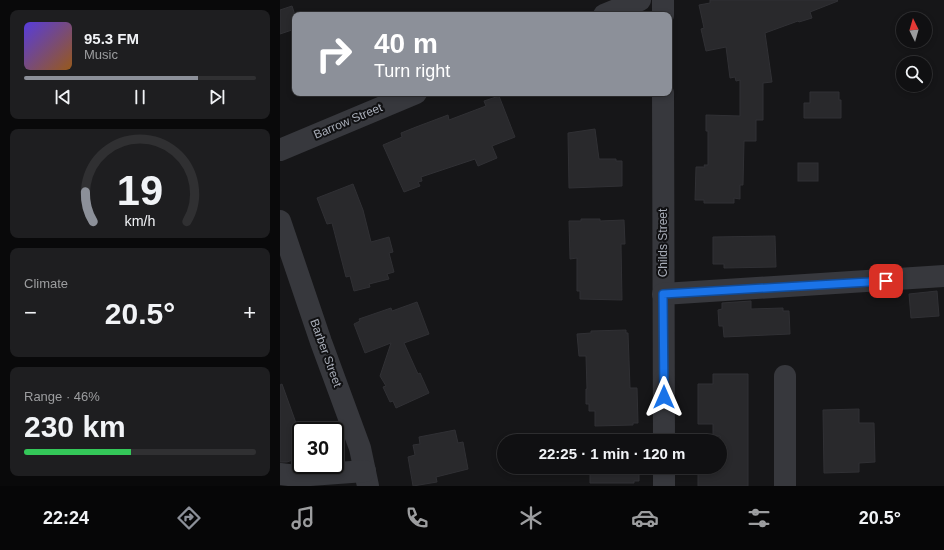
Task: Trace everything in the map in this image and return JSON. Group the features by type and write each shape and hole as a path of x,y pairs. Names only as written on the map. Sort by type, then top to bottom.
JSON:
{"street":[{"path":"611,12 640,0"},
{"path":"663,0 663,12"},
{"name":"Barrow Street","path":"280,150 409,96"},
{"name":"Childs Street","path":"663,96 664,434"},
{"name":"Barber Street","path":"280,221 321,342 360,448 366,478"},
{"path":"663,294 934,278 944,276"},
{"path":"784,486 786,376"},
{"path":"280,474 297,476 366,478"},
{"path":"664,474 664,486"}],"building":[{"path":"710,0 838,1 810,12 812,18 798,21 765,33 772,82 763,83 763,120 756,120 756,141 744,141 743,185 740,185 740,199 734,198 734,203 704,203 704,200 695,200 696,167 705,167 704,165 708,165 708,131 706,131 706,115 740,116 740,80 736,81 735,77 730,78 726,47 706,51 701,29 704,28 699,5 710,3"},
{"path":"292,6 294,12 292,12 292,30 280,34 280,10"},
{"path":"810,92 839,92 839,100 841,100 841,118 804,118 804,103 810,103"},
{"path":"499,96 515,137 492,146 497,158 478,166 475,159 421,177 422,181 418,182 420,186 404,192 383,145 402,137 401,133 416,127 448,115 449,120 486,106 484,101"},
{"path":"595,129 599,159 616,159 616,161 622,161 622,186 569,188 568,133"},
{"path":"798,163 818,163 818,181 798,181"},
{"path":"353,184 363,210 371,242 389,237 393,252 389,253 394,272 387,274 389,279 369,284 370,287 354,291 350,276 346,277 332,223 327,224 317,198"},
{"path":"581,219 600,219 600,221 624,220 625,244 621,244 622,300 580,299 580,291 577,291 577,258 570,259 569,221 581,221"},
{"path":"775,236 776,267 724,268 724,264 713,264 713,237"},
{"path":"937,291 939,316 911,318 909,294"},
{"path":"751,301 751,309 783,308 783,311 789,311 790,334 724,337 723,326 719,326 718,310 722,309 722,303"},
{"path":"417,302 429,334 404,343 418,374 420,373 429,393 396,408 393,401 390,402 383,387 386,386 380,376 391,343 365,353 354,324 360,321 359,319 391,308 392,311"},
{"path":"626,330 626,333 628,333 630,388 637,388 638,423 633,423 633,425 595,426 595,411 589,411 589,404 586,404 586,356 579,356 577,334 591,333 591,331"},
{"path":"713,374 748,374 748,486 698,486 698,474 727,474 727,434 713,434 713,424 698,424 698,384 713,384"},
{"path":"282,384 296,422 292,422 292,460 287,462 280,462 280,385"},
{"path":"859,409 859,423 874,423 875,462 859,463 859,472 824,473 823,410"},
{"path":"455,430 458,443 463,442 468,469 436,477 437,482 413,486 408,457 415,455 413,445 420,444 419,437"},
{"path":"590,474 639,474 639,481 634,481 634,483 590,483"}],"route":[{"path":"664,397 663,294 886,281"}]}
